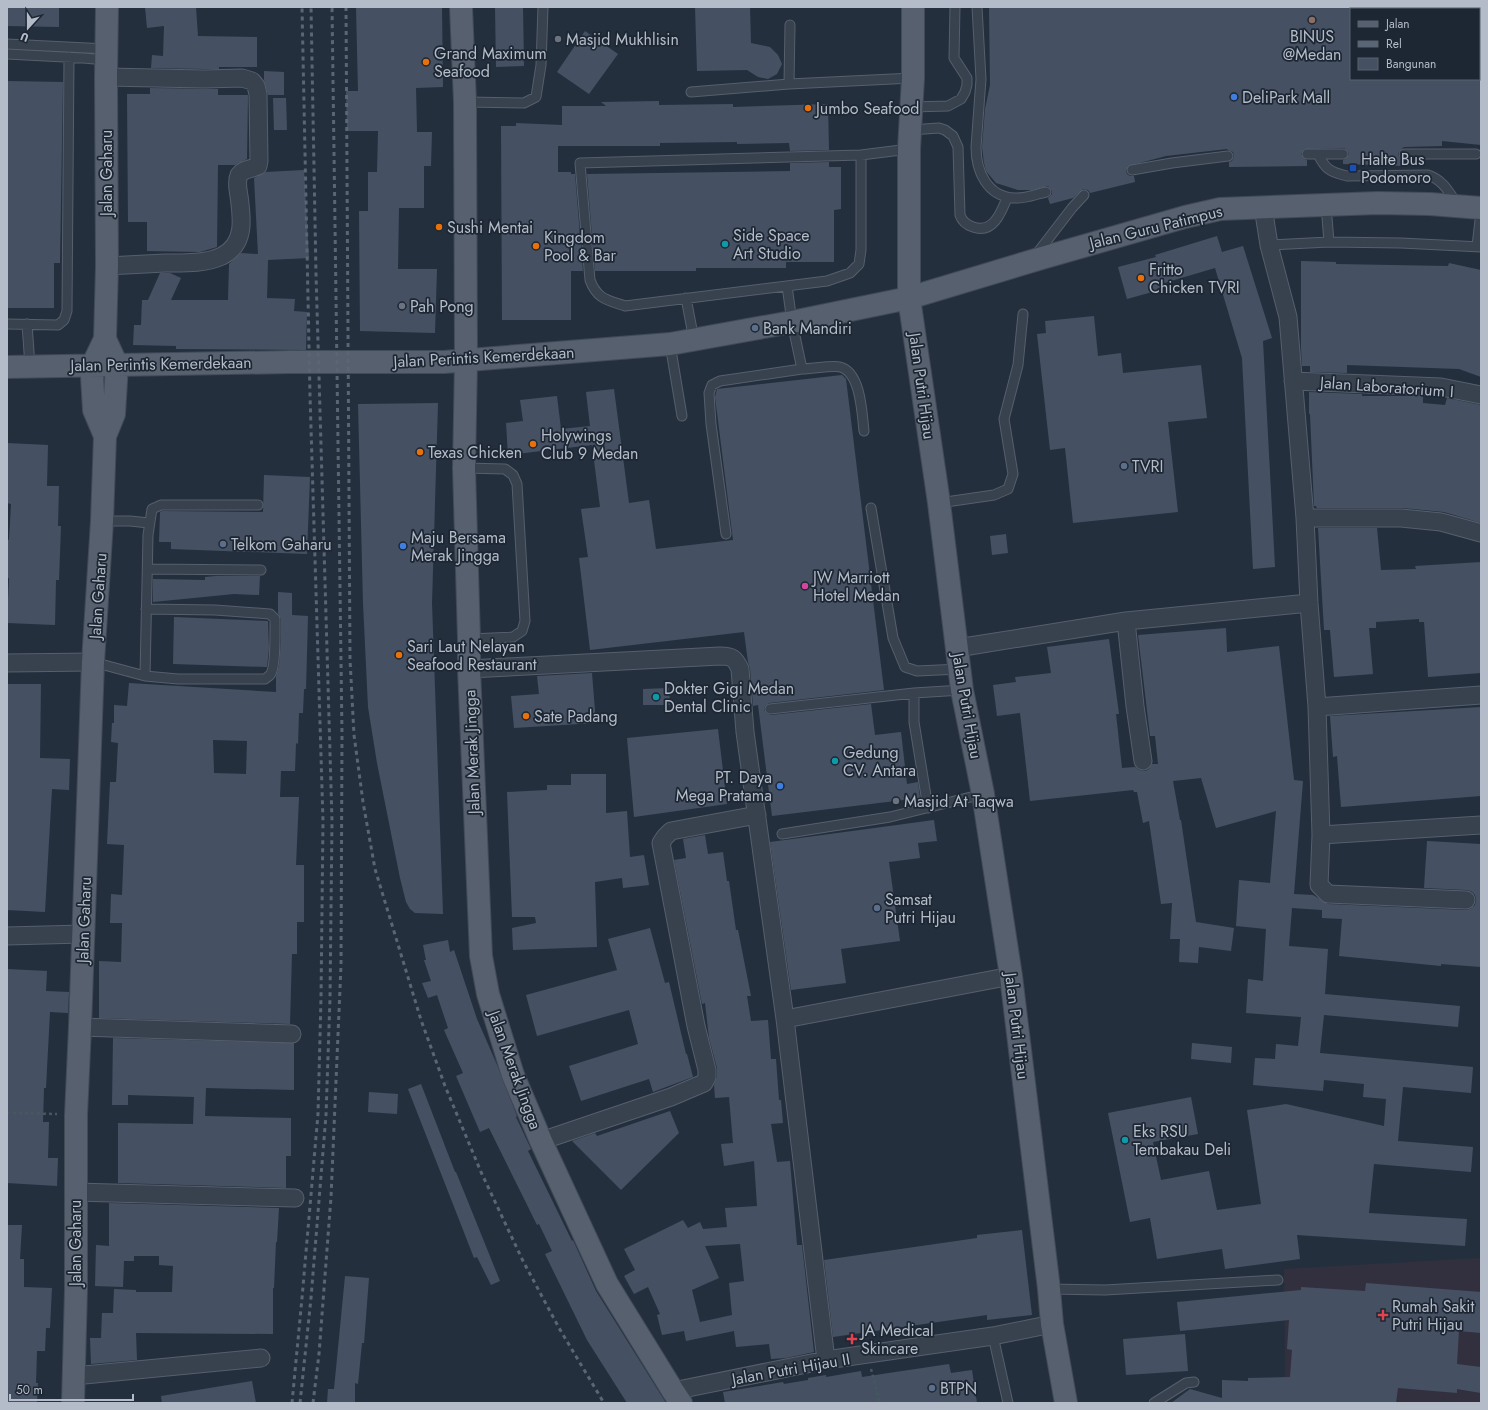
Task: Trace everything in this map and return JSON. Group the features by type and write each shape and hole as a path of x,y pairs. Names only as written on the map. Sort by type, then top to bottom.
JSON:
{"main road":[{"name":"Jalan Gaharu","path":"105,436 94,410 93,364 105,339 107,266 107,7"},
{"name":"Jalan Merak Jingga","path":"461,7 465,102 466,361 464,468 469,668 481,956 488,994 513,1074 542,1141 607,1284 677,1397"},
{"name":"Jalan Putri Hijau","path":"913,7 913,78 909,140 909,298 939,503 962,690 983,794 1011,976 1052,1324 1066,1403"},
{"name":"Jalan Guru Patimpus","path":"909,298 1186,216 1220,209 1378,203 1481,208"},
{"name":"Jalan Perintis Kemerdekaan","path":"7,367 93,364 466,361 670,344 792,322 909,298"},
{"name":"Jalan Gaharu","path":"73,1403 76,1288 76,1115 94,662 105,436 114,414 117,365 105,339"}],"street":[{"path":"106,62 205,79 242,78 252,81 256,86 258,94 259,161 258,166 252,170 245,170 240,175 237,184 241,214 241,235 236,244 224,255 212,259 186,262 107,266"},
{"path":"1263,207 1269,245 1288,317 1305,518 1309,603 1317,707 1321,835 1319,885 1328,894 1466,900"},
{"name":"Jalan Laboratorium I","path":"1293,381 1441,387 1481,395"},
{"path":"1305,518 1401,518 1441,522 1481,533"},
{"path":"958,658 1126,621 1309,603"},
{"path":"1126,621 1134,706 1143,761"},
{"path":"469,668 731,656 736,660 740,669 745,732 785,1019 826,1360"},
{"path":"7,663 94,662"},
{"path":"1317,707 1481,695"},
{"path":"542,1141 672,1097 704,1083 707,1077 707,1070 696,1026 661,843 671,831 757,815"},
{"path":"1321,835 1481,825"},
{"path":"7,936 83,934"},
{"path":"785,1019 1011,976"},
{"path":"80,1027 292,1034"},
{"path":"75,1192 295,1198"},
{"name":"Jalan Putri Hijau II","path":"677,1397 826,1360 994,1336 1052,1324"},
{"path":"74,1376 261,1358"}],"lane":[{"path":"465,102 524,104 536,97 541,65 542,7"},
{"path":"911,107 948,106 961,99 965,92 967,85 966,78 954,58 955,7"},
{"path":"976,7 981,79 976,158 979,171 988,186 1007,198 1017,199 1046,192"},
{"path":"789,84 790,25"},
{"path":"7,44 41,46 106,62"},
{"path":"41,46 41,56"},
{"path":"7,54 69,57 106,62"},
{"path":"7,324 58,325 64,320 67,311 69,57"},
{"path":"691,92 789,84 913,78"},
{"path":"861,155 861,250 859,264 850,273 827,281 624,306 604,298 594,290 590,280 580,163 861,155 909,140 938,128 945,130 953,136 958,147 960,215 962,220 969,226 978,229 986,228 992,225 1001,212 1007,198"},
{"path":"1307,154 1344,154"},
{"path":"1318,154 1322,164 1336,174 1347,176 1428,175 1446,187 1458,206"},
{"path":"1404,154 1476,154"},
{"path":"1132,170 1172,162 1228,156"},
{"path":"1030,262 1084,195"},
{"path":"1326,205 1329,242"},
{"path":"1269,245 1329,242 1479,246 1481,212"},
{"path":"787,286 792,322 802,369"},
{"path":"686,298 694,340"},
{"path":"939,503 994,495 1008,489 1013,474 1004,419 1018,365 1024,314"},
{"path":"27,324 30,366"},
{"path":"670,344 682,416"},
{"path":"726,534 711,424 709,393 712,385 720,381 802,369 840,367 848,373 857,385 864,431"},
{"path":"464,468 504,469 514,475 517,484 524,621 522,631 513,637 469,639"},
{"path":"145,676 148,534 152,509 161,505 258,505"},
{"path":"871,508 893,638 905,667 917,671 958,658"},
{"path":"102,521 149,523"},
{"path":"148,569 261,570"},
{"path":"94,662 145,676 178,679 265,679 271,675 276,635 275,619 270,614 146,609"},
{"path":"770,709 914,693 962,690"},
{"path":"914,693 914,722 928,808"},
{"path":"782,834 890,817 983,794"},
{"path":"1049,1289 1105,1290 1278,1280"},
{"path":"994,1336 1008,1403"},
{"path":"1154,1403 1186,1383 1194,1382"}],"path":[{"path":"7,1113 76,1115"},
{"path":"867,1355 880,1403"}],"shaded area":[{"name":"Rumah Sakit Putri Hijau","path":"1481,1258 1481,1403 1284,1403 1284,1269"}],"building":[{"path":"7,7 59,7 59,27 7,26"},
{"path":"145,7 196,7 198,36 257,37 257,67 219,67 219,69 151,68 152,55 163,56 164,26 147,28"},
{"path":"356,7 442,7 443,87 416,88 417,132 432,132 431,166 424,166 424,208 399,208 398,269 437,269 435,333 360,331 359,211 368,211 368,172 377,172 378,131 347,131 346,91 358,91"},
{"path":"495,7 523,7 524,66 496,67"},
{"path":"695,7 750,7 751,43 770,47 778,55 782,64 777,74 768,79 758,77 747,70 697,71"},
{"name":"DeliPark Mall","path":"989,7 1351,7 1350,80 1481,79 1481,145 1442,141 1442,146 1404,147 1398,154 1399,157 1404,160 1404,166 1343,164 1343,160 1346,159 1349,154 1344,148 1304,149 1301,154 1304,159 1307,160 1307,166 1229,167 1229,162 1232,161 1234,156 1233,152 1227,149 1166,156 1128,166 1126,171 1127,174 1134,176 1135,182 1090,193 1088,190 1083,189 1073,198 1050,204 1048,198 1052,194 1052,191 1048,186 1032,190 1018,190 996,183 986,171 982,147 985,109 990,85"},
{"path":"585,31 618,54 589,94 557,72"},
{"path":"264,71 284,72 284,95 268,95 264,80"},
{"path":"7,81 63,82 60,263 54,263 54,308 7,308"},
{"path":"150,88 218,89 218,95 248,95 247,159 235,165 218,165 217,247 200,252 147,251 147,222 128,222 127,94 150,94"},
{"path":"273,98 286,98 287,130 274,130"},
{"path":"659,101 659,105 733,104 733,107 828,104 829,150 790,151 789,143 737,144 737,142 660,143 660,146 558,146 558,172 571,172 571,174 575,174 583,271 571,271 571,320 502,320 501,126 516,126 516,123 562,125 562,106 606,106 601,102"},
{"path":"829,162 829,167 841,167 841,209 834,210 834,262 786,262 786,268 696,268 696,271 595,271 587,174 790,171 790,163"},
{"path":"304,170 309,258 268,260 267,298 295,299 294,311 307,312 306,350 176,349 176,346 133,345 134,325 141,325 142,300 148,300 160,273 170,273 181,278 171,300 228,300 229,264 241,253 258,254 254,178 266,172"},
{"path":"1217,236 1222,252 1243,246 1272,338 1263,341 1275,567 1253,569 1242,358 1215,268 1161,284 1163,289 1127,299 1118,267 1156,257 1155,255"},
{"path":"1301,261 1336,262 1336,264 1448,266 1449,263 1481,270 1481,377 1459,369 1347,365 1347,373 1310,372 1310,366 1302,366"},
{"path":"1094,316 1098,356 1121,353 1123,373 1201,365 1207,418 1168,422 1178,512 1073,523 1065,448 1050,450 1037,334 1046,333 1045,321"},
{"path":"842,375 846,379 884,690 769,703 765,706 764,710 767,714 771,715 871,704 875,735 901,732 907,784 918,782 920,798 772,816 758,705 753,706 750,668 744,632 590,650 579,558 588,557 581,509 600,507 592,445 508,455 506,423 523,421 520,400 557,396 561,429 590,426 586,392 614,389 629,503 649,500 656,549 733,540 715,397 717,389"},
{"path":"1309,392 1362,394 1362,396 1423,396 1423,403 1445,405 1447,398 1481,405 1481,523 1444,512 1402,508 1317,508 1314,506"},
{"path":"438,403 432,603 443,914 415,913 410,909 406,902 377,763 368,707 363,603 358,404"},
{"path":"7,443 48,445 47,486 59,486 58,526 61,526 59,580 56,580 55,625 7,623 9,578 7,578 7,539 9,540 11,504 7,503"},
{"path":"264,475 310,477 307,554 171,549 171,542 159,542 160,512 162,511 263,512"},
{"path":"1318,528 1377,528 1381,570 1416,569 1415,566 1481,562 1481,673 1428,677 1424,622 1419,622 1419,619 1376,622 1376,628 1369,628 1373,674 1334,677 1330,630 1324,630"},
{"path":"1006,534 1008,553 992,555 990,536"},
{"path":"260,576 259,595 234,594 153,602 153,579 205,580 205,577"},
{"path":"278,592 292,593 292,615 308,616 306,689 304,689 303,713 299,713 295,771 281,771 280,797 299,797 296,865 304,865 304,922 297,922 297,954 292,954 290,1024 99,1018 99,961 121,962 122,923 110,923 111,894 122,895 124,845 107,844 110,782 116,782 118,743 111,742 112,723 114,723 114,705 127,706 129,683 276,692 276,676 279,666 281,640 281,619 278,613","holes":["213,740 247,741 246,774 214,773"]},
{"path":"174,617 268,621 269,648 267,667 173,664"},
{"path":"1226,628 1227,652 1279,646 1294,780 1303,781 1294,894 1313,895 1328,904 1470,909 1475,905 1476,900 1475,895 1471,891 1424,888 1427,841 1481,844 1481,967 1441,964 1441,966 1339,956 1342,919 1322,918 1322,910 1292,908 1289,946 1328,949 1325,994 1460,1006 1458,1027 1324,1015 1320,1053 1473,1067 1471,1093 1403,1087 1398,1141 1473,1147 1471,1172 1374,1164 1369,1213 1467,1219 1465,1246 1297,1235 1300,1259 1225,1269 1222,1249 1157,1259 1150,1218 1130,1222 1108,1113 1191,1097 1198,1134 1153,1142 1161,1180 1209,1171 1217,1210 1261,1204 1247,1110 1286,1104 1384,1126 1386,1099 1363,1097 1364,1084 1324,1080 1323,1091 1253,1085 1255,1058 1275,1059 1276,1044 1298,1046 1301,1017 1246,1013 1248,979 1263,981 1266,929 1236,926 1239,880 1270,883 1276,811 1216,828 1201,778 1173,781 1181,820 1196,922 1234,928 1231,951 1199,947 1198,963 1179,962 1180,939 1170,939 1172,903 1161,904 1149,821 1143,823 1137,792 1134,792 1133,790 1030,801 1020,713 997,716 993,685 1016,682 1015,677 1051,673 1047,647 1109,639 1119,714 1116,714 1122,768 1135,767 1139,770 1145,771 1149,769 1152,764 1158,764 1155,736 1150,736 1138,635"},
{"path":"592,673 596,723 514,728 511,696 539,694 537,676"},
{"path":"7,684 41,684 40,758 70,759 69,790 52,789 45,912 7,910"},
{"name":"Dokter Gigi Medan Dental Clinic","path":"669,688 670,705 643,705 643,689"},
{"path":"1481,707 1481,796 1341,807 1337,756 1333,757 1330,716"},
{"path":"718,729 727,804 634,817 627,738"},
{"path":"571,774 606,774 606,813 627,811 630,857 644,855 649,885 623,888 622,878 595,882 597,947 513,950 512,928 536,923 535,917 512,917 507,792 547,790 547,785 571,785"},
{"path":"934,820 937,841 918,843 920,858 889,862 900,941 841,949 846,983 791,990 770,842"},
{"path":"705,835 708,854 723,852 736,930 738,930 751,996 747,996 751,1021 768,1020 771,1059 776,1059 779,1100 781,1100 783,1123 771,1124 777,1162 790,1161 797,1245 802,1245 814,1352 786,1358 771,1359 769,1344 736,1347 734,1331 686,1341 684,1331 662,1335 657,1315 660,1314 648,1287 634,1294 624,1276 635,1270 624,1249 683,1220 688,1228 700,1222 703,1229 727,1227 725,1208 757,1206 754,1161 724,1166 721,1144 733,1143 729,1097 715,1098 714,1085 717,1077 717,1068 709,1038 705,1003 702,1004 674,860 686,858 683,839","holes":["740,1244 744,1281 729,1283 732,1315 700,1322 692,1290 719,1278 705,1246"]},
{"path":"650,928 665,983 669,982 693,1077 653,1092 649,1079 581,1101 569,1066 638,1044 629,1010 537,1036 526,995 617,970 608,939"},
{"path":"448,940 450,952 454,950 477,1019 498,1067 517,1116 516,1117 531,1149 528,1151 572,1241 573,1240 596,1291 666,1403 627,1403 587,1340 545,1254 552,1251 539,1224 537,1225 489,1128 480,1132 456,1076 463,1073 444,1030 448,1028 437,995 428,998 422,983 431,981 424,960 426,960 423,945"},
{"path":"7,969 47,971 46,991 69,992 68,1013 50,1012 46,1088 44,1088 43,1122 49,1122 48,1158 58,1158 57,1186 7,1183"},
{"path":"113,1038 294,1043 294,1090 206,1088 205,1116 291,1118 291,1156 286,1156 286,1188 118,1183 118,1123 193,1124 194,1097 128,1095 128,1105 112,1105"},
{"path":"1192,1043 1232,1047 1231,1063 1191,1059"},
{"path":"421,1084 500,1281 491,1285 477,1257 474,1258 408,1089"},
{"path":"369,1092 398,1094 397,1114 368,1112"},
{"path":"670,1111 679,1133 621,1190 572,1141 595,1133 597,1136"},
{"path":"109,1203 279,1208 273,1288 273,1334 136,1333 137,1360 91,1364 90,1338 101,1338 102,1313 113,1313 114,1289 136,1290 136,1292 172,1292 173,1266 159,1265 159,1256 134,1256 134,1261 124,1261 123,1287 95,1286 96,1245 109,1246"},
{"path":"7,1225 22,1225 20,1259 24,1259 24,1287 52,1288 50,1328 46,1328 45,1351 37,1351 37,1403 7,1402"},
{"path":"1022,1230 1032,1315 987,1320 987,1315 833,1337 824,1260 977,1238 977,1235"},
{"path":"345,1276 369,1278 364,1343 362,1343 358,1384 355,1383 355,1403 327,1403 328,1389 334,1389"},
{"name":"Rumah Sakit Putri Hijau","path":"1366,1283 1481,1292 1481,1333 1459,1331 1457,1364 1481,1367 1481,1393 1457,1389 1457,1393 1398,1388 1396,1403 1171,1403 1190,1389 1222,1398 1222,1380 1248,1381 1248,1378 1290,1377 1292,1350 1287,1349 1289,1320 1180,1331 1177,1302 1301,1290 1301,1287 1365,1291"},
{"path":"1185,1334 1188,1371 1126,1375 1123,1339"},
{"path":"949,1364 951,1373 972,1370 977,1403 725,1403 723,1392 783,1382 784,1384 826,1375 826,1377 861,1371 862,1377"},
{"path":"252,1381 256,1403 162,1403 161,1396"}],"railway":[{"path":"292,1403 318,1114 323,821 310,395 302,7"},
{"path":"300,1403 311,1298 326,1115 330,998 332,821 316,274 311,7"},
{"path":"313,1403 319,1354 331,1197 341,965 342,734 332,7"},
{"path":"346,7 350,659 354,735 363,802 375,869 421,1020 445,1086 481,1172 523,1261 559,1328 604,1403"}],"place":[{"name":"BINUS @Medan","path":"1312,20"},
{"name":"Masjid Mukhlisin","path":"558,39"},
{"name":"Grand Maximum Seafood","path":"426,62"},
{"name":"DeliPark Mall","path":"1234,97"},
{"name":"Jumbo Seafood","path":"808,108"},
{"name":"Halte Bus Podomoro","path":"1353,168"},
{"name":"Sushi Mentai","path":"439,227"},
{"name":"Side Space Art Studio","path":"725,244"},
{"name":"Kingdom Pool & Bar","path":"536,246"},
{"name":"Fritto Chicken TVRI","path":"1141,278"},
{"name":"Pah Pong","path":"402,306"},
{"name":"Bank Mandiri","path":"755,328"},
{"name":"Holywings Club 9 Medan","path":"533,444"},
{"name":"Texas Chicken","path":"420,452"},
{"name":"TVRI","path":"1124,466"},
{"name":"Telkom Gaharu","path":"223,544"},
{"name":"Maju Bersama Merak Jingga","path":"403,546"},
{"name":"JW Marriott Hotel Medan","path":"805,586"},
{"name":"Sari Laut Nelayan Seafood Restaurant","path":"399,655"},
{"name":"Dokter Gigi Medan Dental Clinic","path":"656,697"},
{"name":"Sate Padang","path":"526,716"},
{"name":"Gedung CV. Antara","path":"835,761"},
{"name":"PT. Daya Mega Pratama","path":"780,786"},
{"name":"Masjid At Taqwa","path":"896,801"},
{"name":"Samsat Putri Hijau","path":"877,908"},
{"name":"Eks RSU Tembakau Deli","path":"1125,1140"},
{"name":"Rumah Sakit Putri Hijau","path":"1383,1315"},
{"name":"JA Medical Skincare","path":"852,1339"},
{"name":"BTPN","path":"932,1388"}]}
